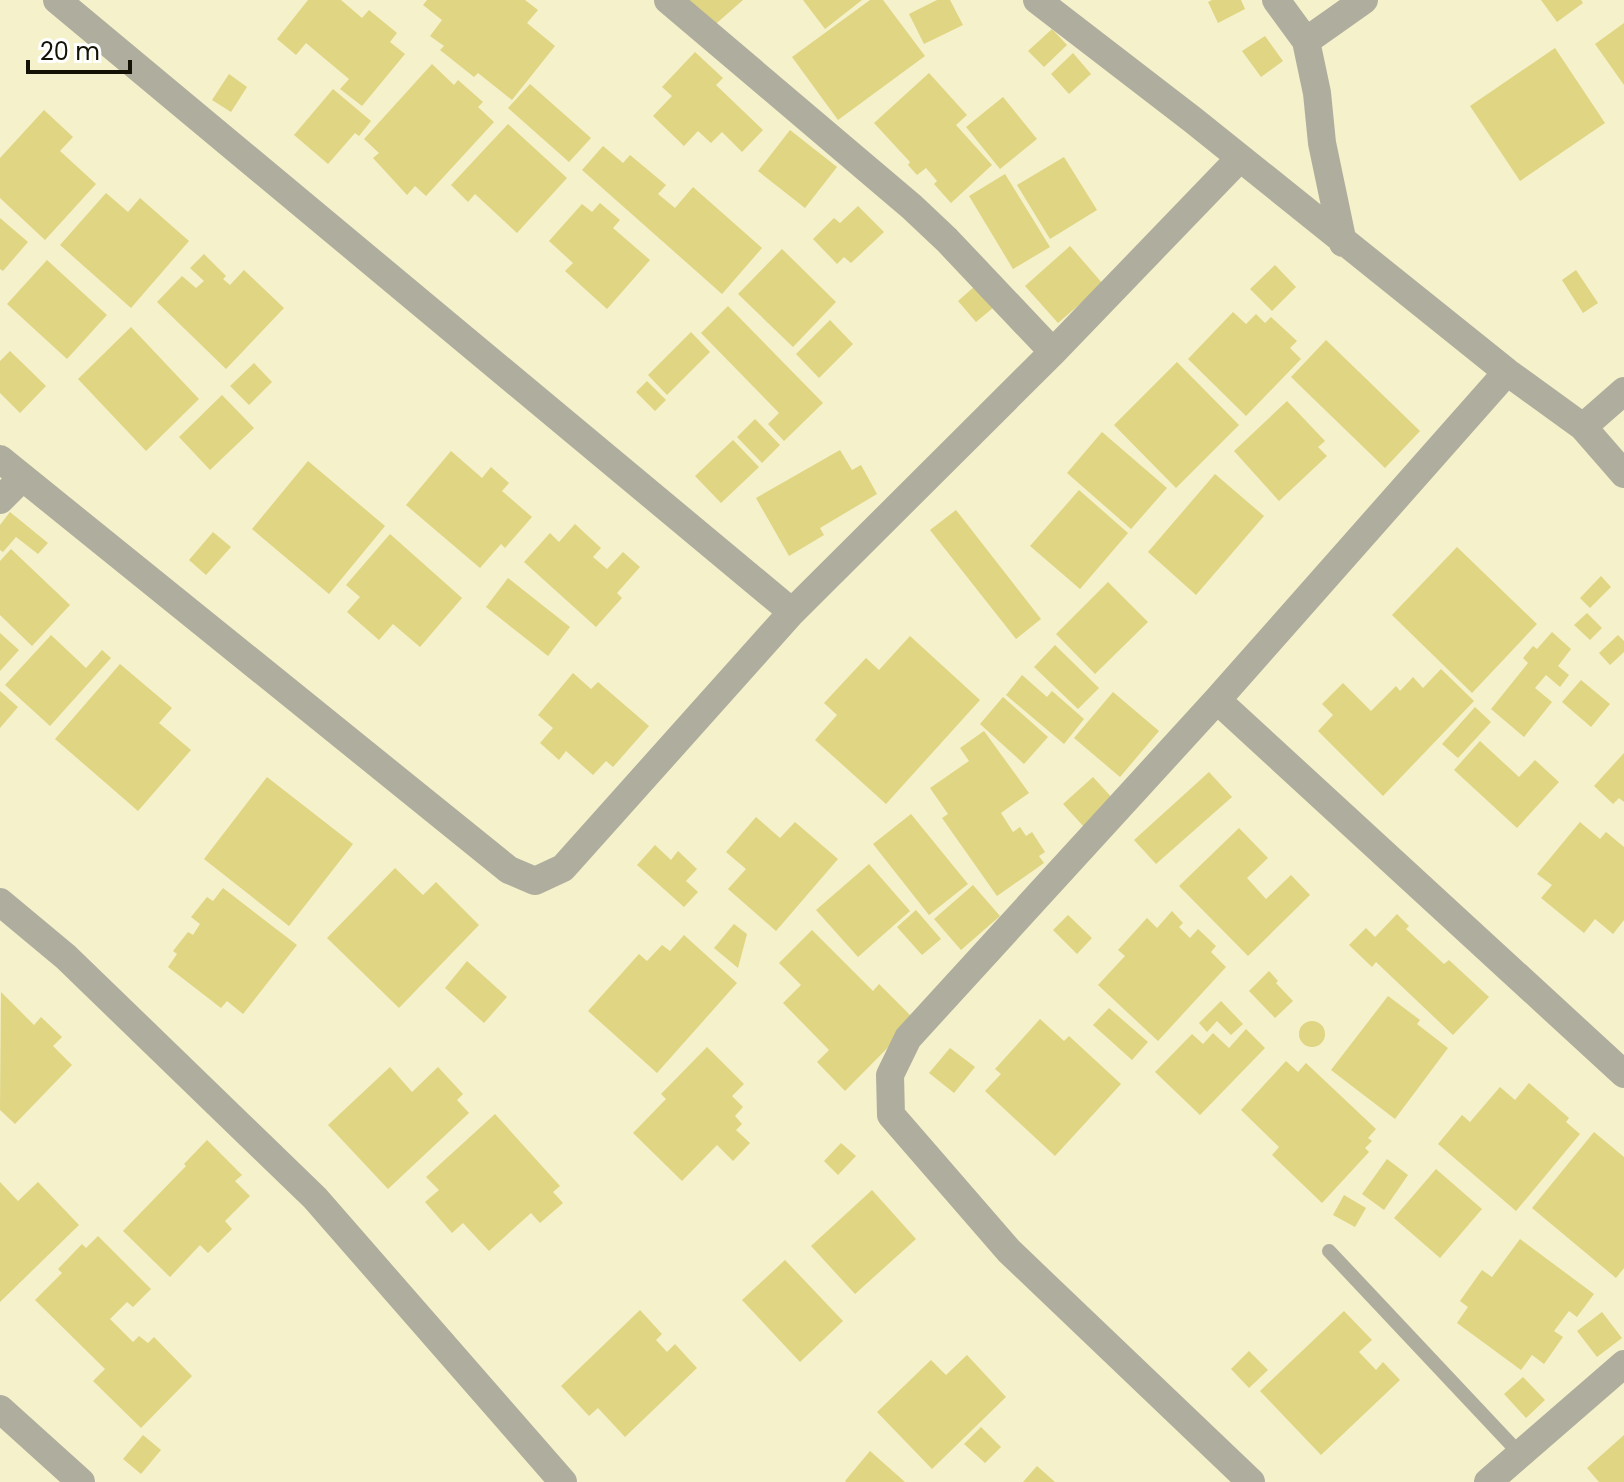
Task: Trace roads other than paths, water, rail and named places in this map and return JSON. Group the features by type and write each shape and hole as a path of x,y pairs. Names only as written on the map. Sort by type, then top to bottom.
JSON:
{"street":[{"path":"57,0 792,612"},
{"path":"668,0 912,207 1053,352"},
{"path":"1037,0 1193,120 1507,372 1583,427 1624,474"},
{"path":"1276,0 1306,41 1317,93 1322,143 1343,243"},
{"path":"1306,41 1364,0"},
{"path":"0,459 509,870 535,881 563,868 792,612 1053,352 1239,159"},
{"path":"1251,1482 1009,1251 891,1115 890,1075 908,1038 1217,700 1507,372"},
{"path":"1583,427 1624,391"},
{"path":"0,500 22,478"},
{"path":"1217,700 1624,1074"},
{"path":"0,902 66,957 315,1198 563,1482"},
{"path":"1488,1482 1624,1364"},
{"path":"0,1409 81,1482"}],"lane":[{"path":"1329,1251 1520,1454"}]}
